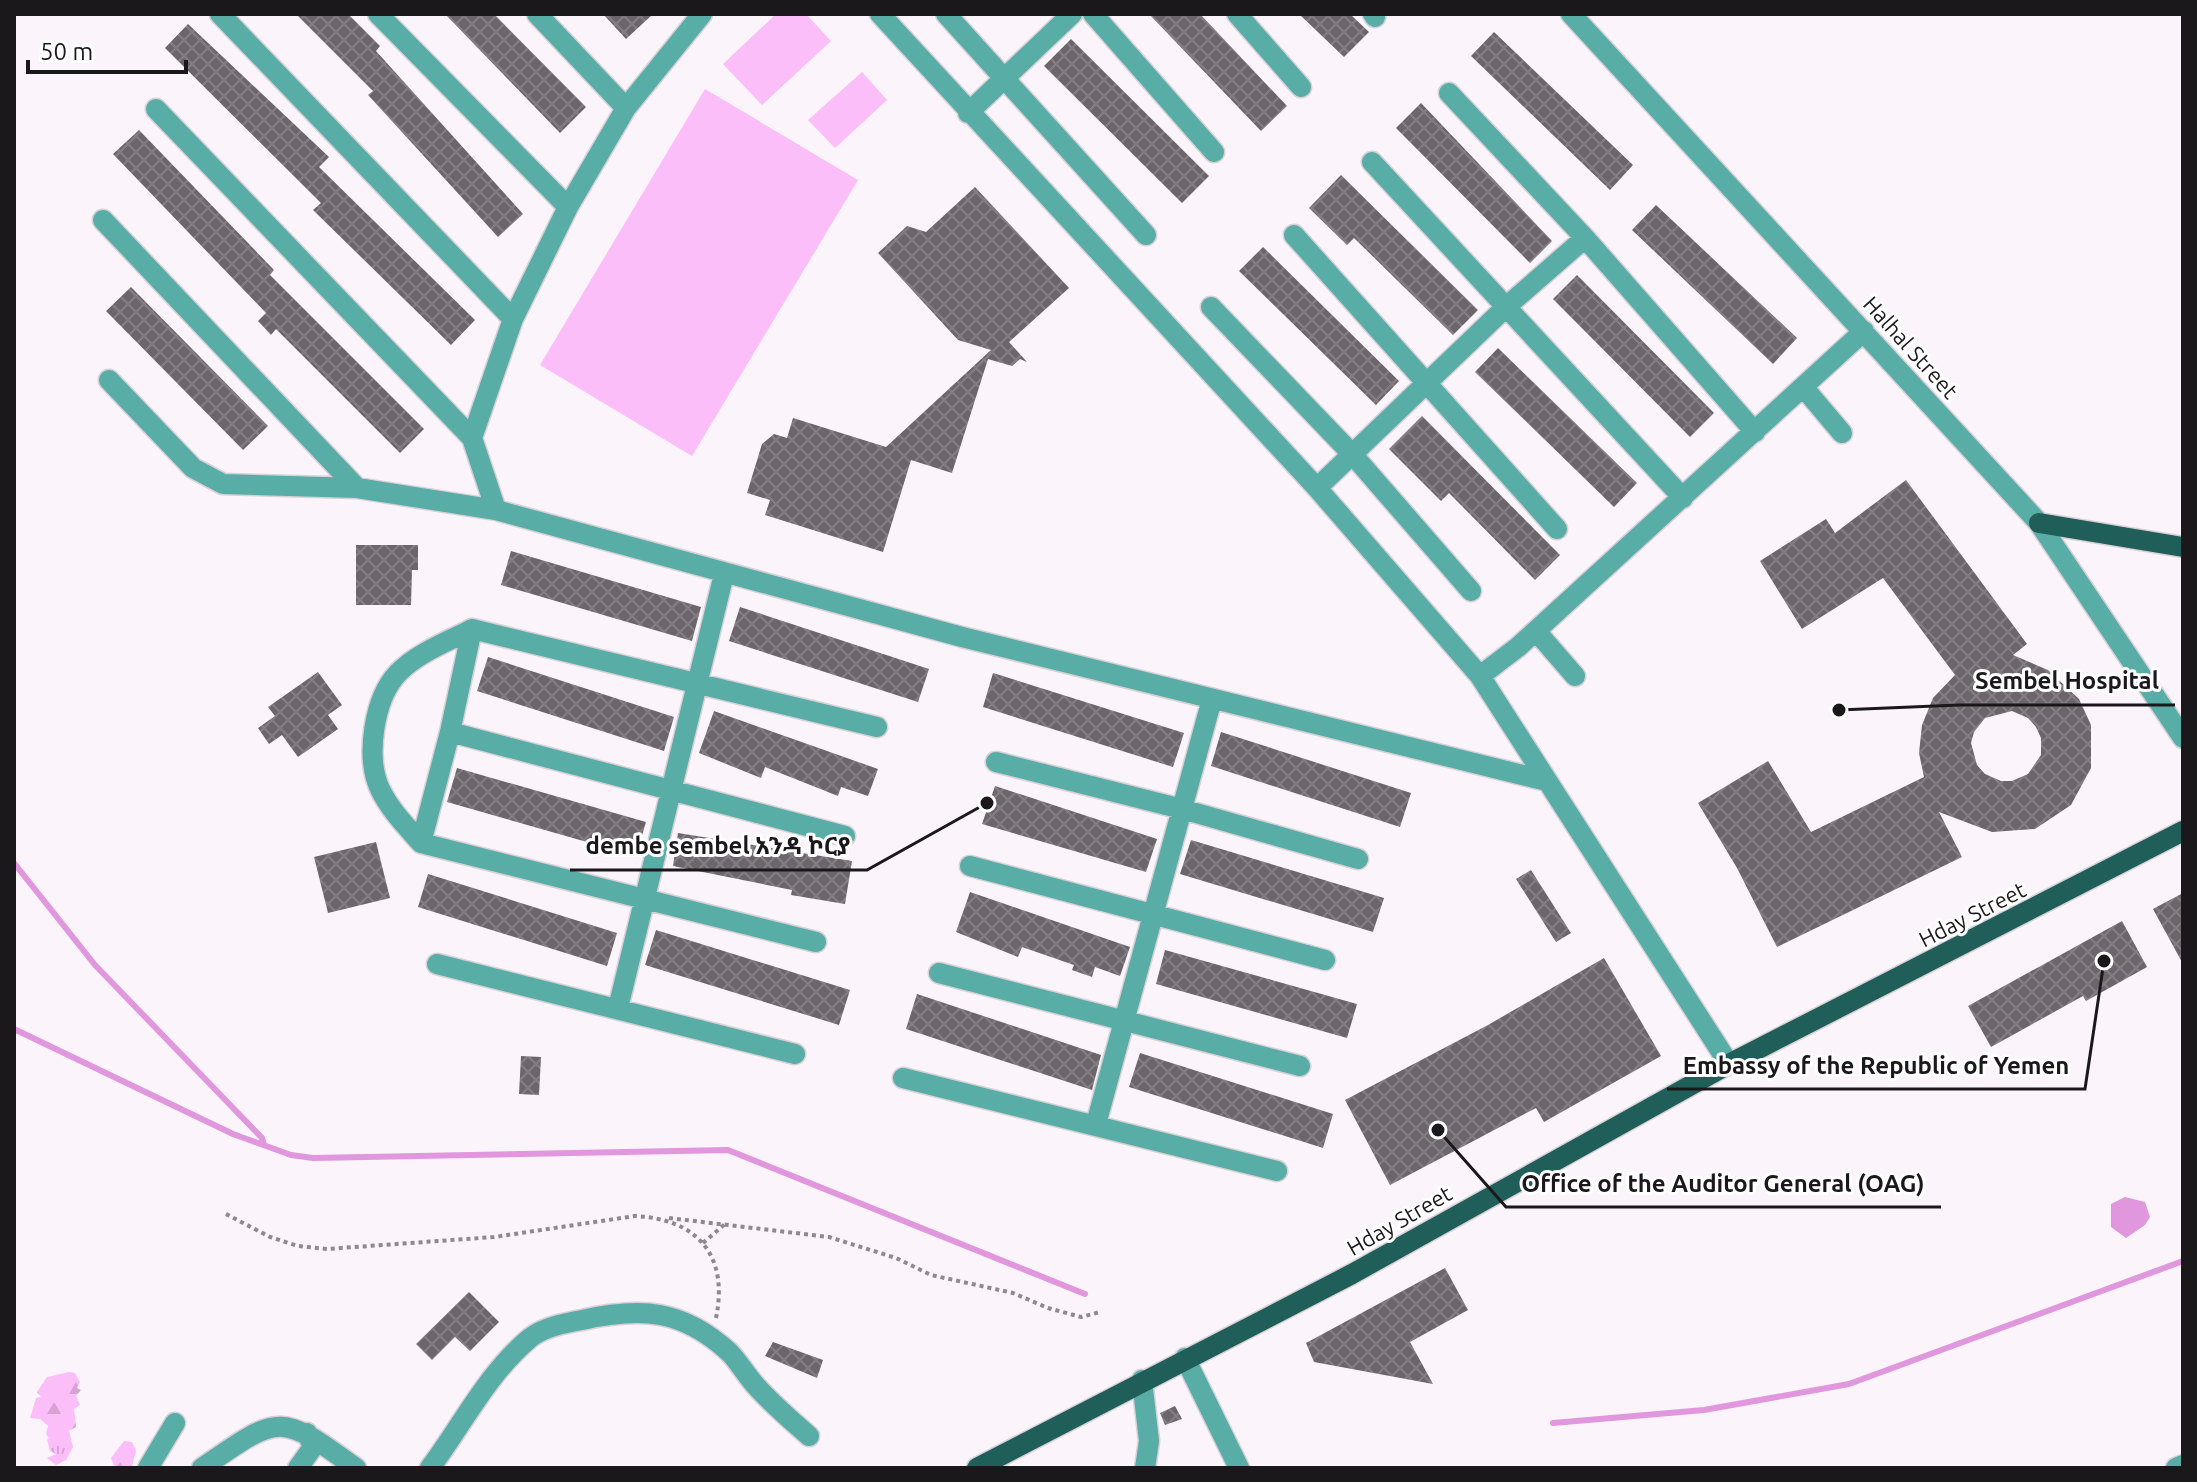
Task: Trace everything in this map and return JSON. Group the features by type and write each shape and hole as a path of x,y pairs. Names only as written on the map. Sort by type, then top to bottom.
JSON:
{"main road":[{"path":"2039,523 2183,547"},
{"name":"Hday Street","path":"977,1468 1352,1274 1729,1064 2183,831"}],"street":[{"path":"220,14 513,319"},
{"path":"378,14 568,207"},
{"path":"537,14 626,108"},
{"path":"880,14 968,113 1317,488 1480,676 1729,1064"},
{"path":"946,14 1146,235"},
{"path":"968,113 1072,14"},
{"path":"1093,14 1214,152"},
{"path":"1237,14 1301,87"},
{"name":"Halhal Street","path":"1571,14 2039,523 2183,738"},
{"path":"472,438 513,319 568,207 626,108 697,16"},
{"path":"1449,93 1585,238 1755,432"},
{"path":"156,109 472,438 496,510"},
{"path":"1372,162 1683,498"},
{"path":"103,220 357,488"},
{"path":"1294,235 1557,529"},
{"path":"1317,488 1506,307 1585,238"},
{"path":"1211,307 1353,455 1471,591"},
{"path":"1480,676 1536,631 1864,331"},
{"path":"109,380 193,468 209,480 223,484 357,488 496,510 724,574 1547,781"},
{"path":"1804,388 1842,433"},
{"path":"618,1008 724,574"},
{"path":"421,843 450,732 472,629"},
{"path":"816,942 421,843 396,815 379,787 374,732 384,694 399,672 472,629 877,727"},
{"path":"1536,631 1575,676"},
{"path":"1096,1124 1122,1018 1212,699"},
{"path":"450,732 845,836"},
{"path":"996,762 1182,809 1358,859"},
{"path":"970,866 1325,960"},
{"path":"437,964 795,1054"},
{"path":"939,973 1300,1066"},
{"path":"903,1078 1277,1171"},
{"path":"430,1468 490,1378 533,1336 577,1320 619,1312 651,1311 676,1318 708,1337 730,1353 774,1405 809,1436"},
{"path":"1185,1358 1239,1468"},
{"path":"1142,1380 1149,1441 1145,1468"},
{"path":"148,1468 175,1423"},
{"path":"202,1468 246,1438 277,1426 294,1426 356,1468"},
{"path":"298,1468 313,1447 307,1433"},
{"path":"2176,1468 2183,1465"},
{"path":"323,1468 346,1468"}],"path":[{"path":"226,1214 270,1237 298,1246 327,1249 439,1243 635,1216 725,1224 829,1237 896,1258 931,1275 1013,1293 1048,1308 1081,1317 1100,1312"},
{"path":"658,1217 680,1225 703,1243 717,1270 719,1292 715,1323 708,1337"},
{"path":"703,1243 725,1224"}],"green space":[{"path":"776,14 806,14 831,41 762,105 723,64"},
{"path":"862,72 887,100 835,148 808,120"},
{"path":"705,89 858,180 692,456 540,365"},
{"path":"75,1373 80,1382 77,1388 81,1390 76,1396 80,1405 74,1409 76,1427 65,1433 63,1439 50,1440 46,1434 48,1426 40,1419 30,1418 36,1398 41,1397 37,1392 47,1377"},
{"path":"69,1431 73,1447 66,1460 56,1465 47,1458 56,1454 50,1451 47,1439"},
{"path":"124,1441 132,1442 136,1451 132,1466 115,1468 111,1458"}],"shaded area":[{"path":"2125,1197 2145,1202 2150,1217 2145,1225 2126,1238 2111,1227 2111,1204"}],"building":[{"path":"296,14 348,14 380,46 376,51 523,214 498,237 368,95 373,91"},
{"path":"445,14 494,14 586,107 560,133"},
{"path":"603,14 653,14 626,39"},
{"path":"1149,14 1200,14 1287,106 1261,131"},
{"path":"1299,14 1350,14 1369,32 1344,57"},
{"path":"188,24 329,157 319,167 475,320 451,345 313,210 321,203 165,48"},
{"path":"1494,32 1633,165 1610,190 1471,56"},
{"path":"1071,39 1209,176 1182,203 1044,66"},
{"path":"1421,103 1552,241 1530,263 1396,128"},
{"path":"139,130 274,270 270,275 424,429 400,453 276,329 271,335 258,321 266,313 113,154"},
{"path":"1341,175 1478,310 1453,335 1354,238 1347,245 1309,208"},
{"path":"975,187 1069,288 1009,342 1027,362 1020,359 1012,366 988,359 952,473 911,460 883,552 765,515 770,500 747,493 762,444 774,434 787,438 793,418 886,447 991,350 958,340 878,253 907,226 926,232"},
{"path":"1656,205 1797,338 1773,364 1632,230"},
{"path":"1263,247 1399,381 1376,405 1239,271"},
{"path":"1577,275 1714,413 1690,437 1553,299"},
{"path":"131,287 268,426 243,450 106,311"},
{"path":"1498,348 1637,483 1614,507 1475,372"},
{"path":"1422,416 1560,555 1535,580 1449,493 1441,501 1389,449"},
{"path":"1906,480 2027,644 2013,655 2048,670 2079,699 2091,725 2091,768 2071,805 2035,829 1992,832 1939,812 1962,857 1777,947 1737,868 1698,803 1768,761 1811,832 1924,777 1919,753 1922,725 1933,698 1955,675 1883,578 1802,629 1760,561 1826,519 1835,533","holes":["2012,711 2028,718 2041,738 2041,755 2028,774 2012,781 2001,781 1985,774 1977,765 1971,743 1974,732 1985,718"]},
{"path":"356,545 418,545 418,570 412,570 411,605 356,605"},
{"path":"511,551 701,607 692,641 501,585"},
{"path":"740,607 929,669 918,702 729,641"},
{"path":"488,657 674,717 664,751 477,691"},
{"path":"318,672 342,705 328,715 338,729 298,757 282,735 269,744 258,728 275,716 268,707"},
{"path":"993,673 1184,733 1173,767 983,707"},
{"path":"714,711 878,769 868,796 841,787 838,796 765,767 761,778 699,753"},
{"path":"1221,732 1411,793 1400,827 1211,766"},
{"path":"457,768 646,822 636,856 447,802"},
{"path":"995,786 1157,839 1146,872 982,824"},
{"path":"678,833 852,861 845,904 791,895 792,890 673,866"},
{"path":"1191,840 1384,898 1373,932 1180,874"},
{"path":"376,842 390,898 328,913 314,857"},
{"path":"1531,870 1571,933 1556,942 1516,879"},
{"path":"428,874 617,933 607,966 418,907"},
{"path":"970,892 1130,947 1120,976 1095,967 1092,977 1072,970 1074,965 1022,947 1018,957 956,932"},
{"path":"2183,893 2183,964 2153,909"},
{"path":"2122,921 2147,967 2086,1001 2083,996 1991,1047 1968,1006"},
{"path":"656,930 850,990 839,1025 645,965"},
{"path":"1165,950 1357,1004 1347,1038 1156,984"},
{"path":"1604,958 1661,1056 1544,1122 1536,1108 1390,1185 1345,1100 1488,1025"},
{"path":"917,994 1101,1055 1092,1090 906,1029"},
{"path":"1140,1053 1333,1114 1323,1148 1129,1087"},
{"path":"521,1056 541,1057 539,1095 519,1094"},
{"path":"1445,1268 1468,1310 1410,1342 1433,1384 1314,1362 1306,1343"},
{"path":"469,1292 499,1322 470,1351 455,1337 432,1360 416,1344"},
{"path":"773,1342 823,1360 817,1378 765,1356"},
{"path":"1175,1406 1182,1419 1165,1425 1160,1413"}],"waterway":[{"path":"14,863 95,965 262,1138 264,1145"},
{"path":"14,1029 233,1134 291,1155 313,1158 728,1150 1085,1294"},
{"path":"1553,1423 1704,1410 1849,1384 2183,1261"}],"place":[{"name":"Sembel Hospital","path":"1839,710"},
{"name":"dembe sembel አንዳ ኮርያ","path":"987,803"},
{"name":"Embassy of the Republic of Yemen","path":"2104,961"},
{"name":"Office of the Auditor General (OAG)","path":"1438,1130"}]}
